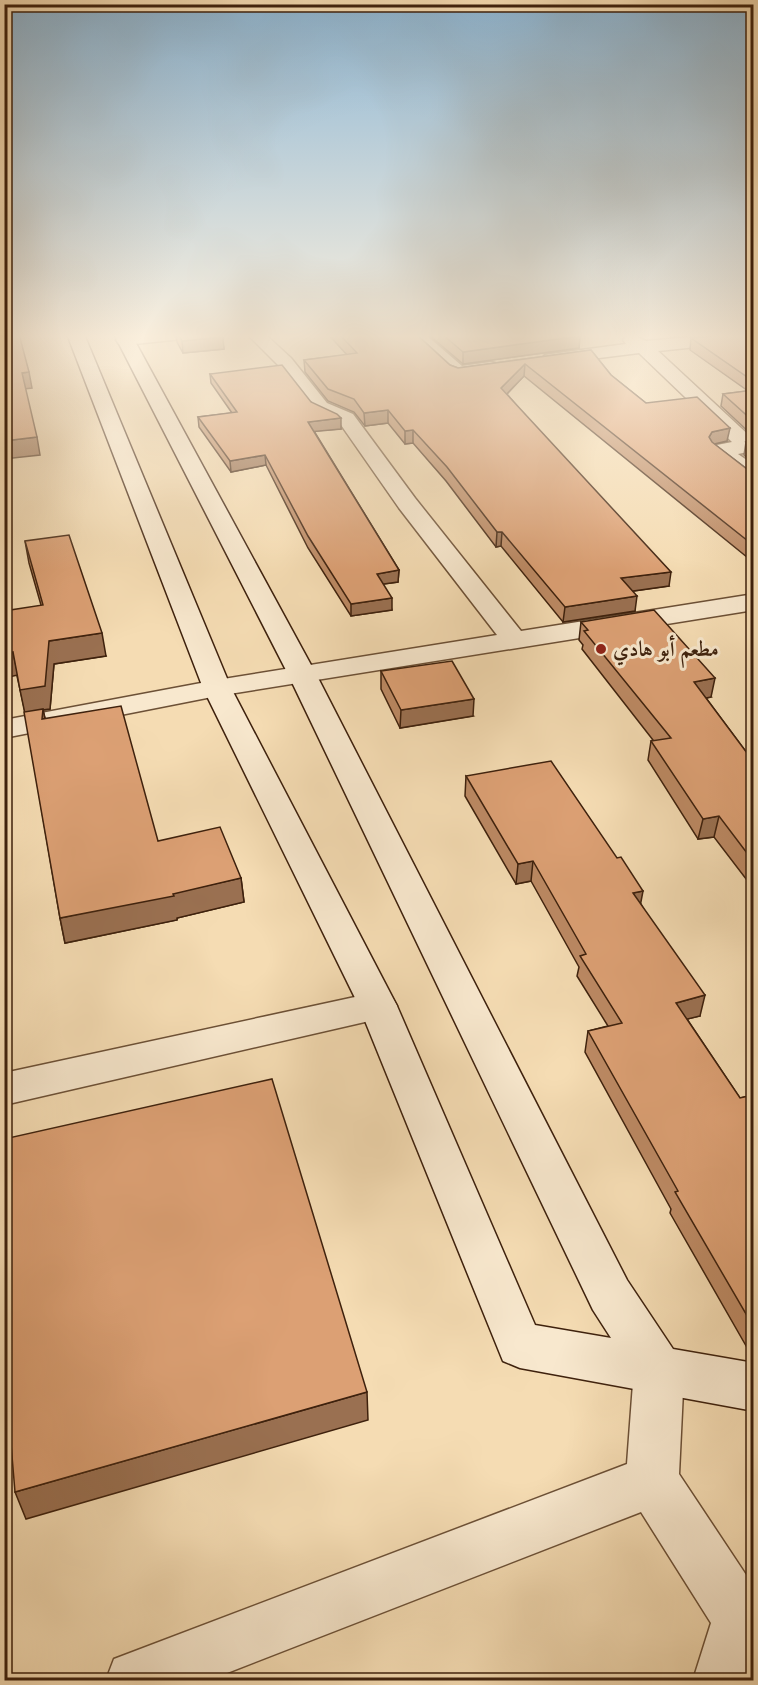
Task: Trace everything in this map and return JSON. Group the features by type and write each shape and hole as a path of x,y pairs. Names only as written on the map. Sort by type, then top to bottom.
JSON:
{"street":[{"path":"107,413 217,688 378,1006 520,1346 753,1387"},
{"path":"163,413 303,676 610,1295 659,1370 652,1481 747,1623 722,1680"},
{"path":"333,413 346,418 407,503 515,641"},
{"path":"715,413 751,446"},
{"path":"751,446 718,450 753,476"},
{"path":"4,729 217,688 753,602"},
{"path":"4,1089 378,1006"},
{"path":"135,1680 652,1481"}],"building":[{"path":"4,413 31,413 37,437 4,441"},
{"path":"232,413 337,414 341,418 308,422 399,570 377,574 392,598 351,604 308,536 265,455 230,461 198,417"},
{"path":"390,413 524,413 671,572 621,578 637,596 565,607 502,532 497,532 447,467 413,430 405,431"},
{"path":"586,413 714,413 730,428 712,432 709,437 712,442 747,469 753,470 753,493 749,494 753,497 753,545"},
{"path":"744,413 753,413 753,421"},
{"path":"753,440 753,447 746,442"},
{"path":"69,535 102,633 49,641 45,686 20,690 13,652 4,654 4,611 43,605 25,541"},
{"path":"654,610 715,678 694,682 753,761 753,861 719,816 703,819 651,741 671,738 584,631 588,630 581,622"},
{"path":"452,661 474,699 401,710 381,671"},
{"path":"121,706 158,841 220,827 241,878 173,894 174,896 60,918 24,712 43,709 42,719"},
{"path":"551,761 617,858 621,857 643,891 633,893 705,995 676,1003 740,1098 753,1095 753,1326 675,1192 678,1191 588,1031 622,1023 580,956 586,954 533,861 518,864 466,776"},
{"path":"272,1079 367,1392 15,1492 4,1360 4,1139"}],"place":[{"name":"مطعم أبو هادي","path":"601,649"}]}
